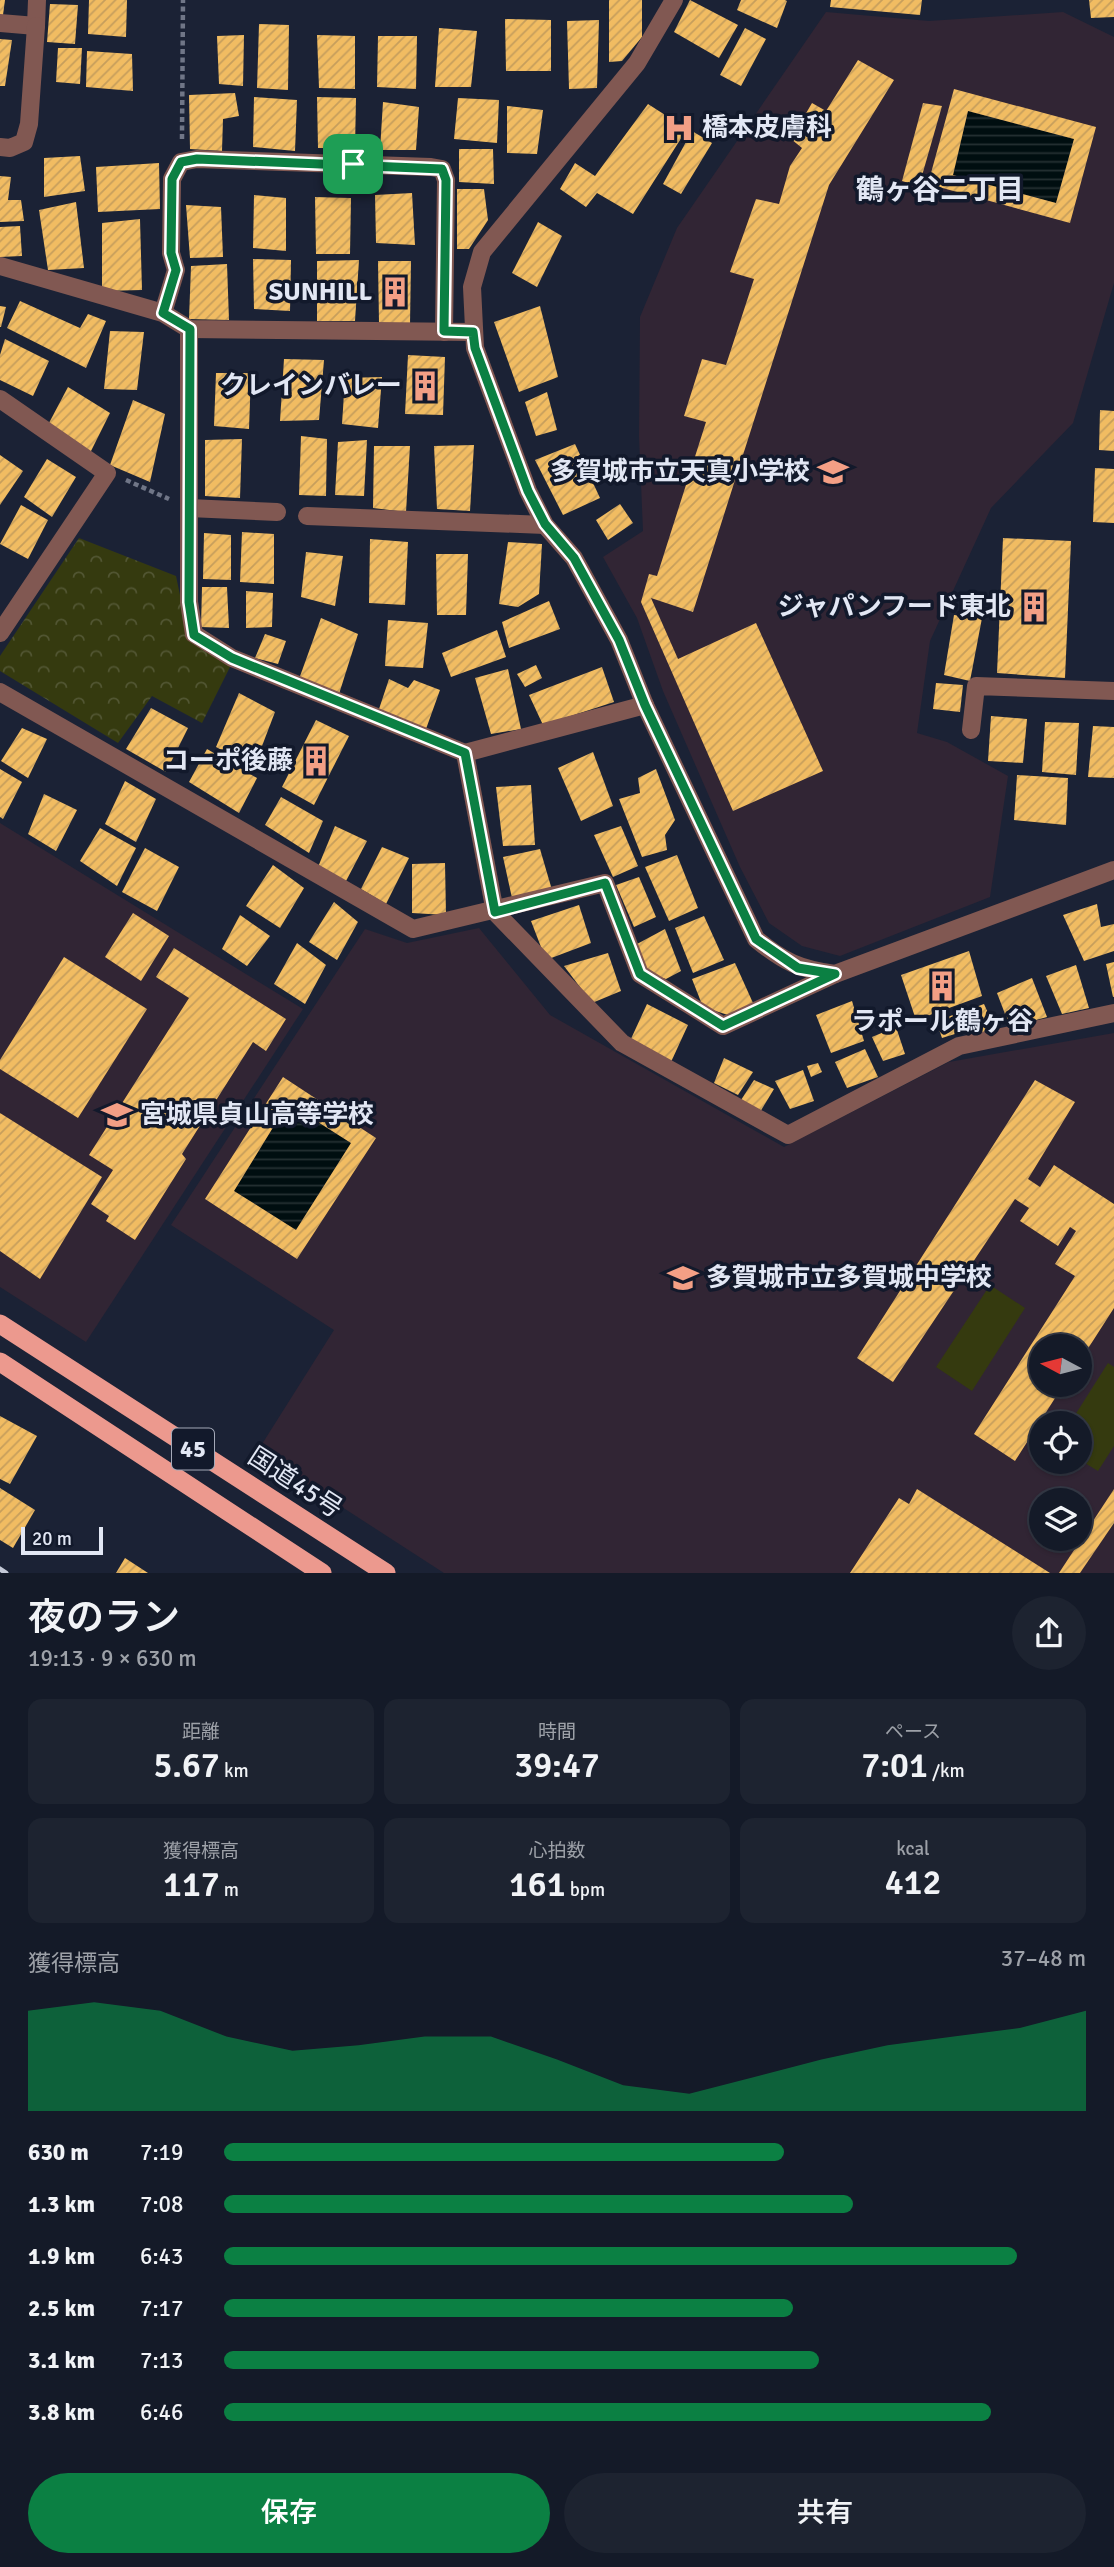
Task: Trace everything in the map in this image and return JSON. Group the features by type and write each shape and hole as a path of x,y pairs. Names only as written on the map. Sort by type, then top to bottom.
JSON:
{"highway":[{"name":"国道45号","path":"0,1324 386,1573"},
{"name":"45","path":"0,1362 322,1573"}],"street":[{"path":"0,147 10,148 24,142 29,124 37,0"},
{"path":"674,0 637,63 482,252 472,287 475,348 528,491 545,524 574,558 619,640 645,705 756,939 798,968 835,974"},
{"path":"0,23 36,26"},
{"path":"163,313 176,270 171,253 172,179 181,162 197,159 442,169 446,180 444,331"},
{"path":"0,266 163,313 190,329 473,332"},
{"path":"190,329 189,602 194,635 232,658 465,753 645,705"},
{"path":"0,399 107,473 0,633"},
{"path":"189,508 277,512"},
{"path":"307,516 545,524"},
{"path":"971,730 976,686 1114,691"},
{"path":"0,692 413,929 495,912 605,883 640,974 723,1026 835,974 1114,870"},
{"path":"465,753 495,912 622,1042 788,1135 959,1046 1114,1013"}],"path":[{"path":"181,162 183,0"},
{"path":"107,473 189,508"}],"shaded area":[{"name":"多賀城市立天真小学校","path":"826,12 929,21 1063,12 1114,37 1114,283 1073,423 991,508 930,641 917,733 947,742 1008,776 990,897 840,956 802,946 769,923 740,867 663,691 637,618 603,557 643,531 639,436 640,317 677,228"},
{"path":"968,111 1074,139 1056,203 953,175"},
{"name":"宮城県貞山高等学校","path":"0,823 303,1009 86,1342 0,1287"},
{"name":"多賀城市立多賀城中学校","path":"479,928 550,1015 784,1147 949,1062 1114,1033 1114,1573 444,1573 257,1452 334,1330 171,1225 365,929 407,943"},
{"path":"288,1103 351,1143 296,1230 234,1191"}],"green space":[{"path":"79,538 176,576 189,638 231,665 202,723 152,696 118,743 0,671 0,656"},
{"path":"990,1285 1025,1308 972,1391 936,1367"},
{"path":"1108,1363 1114,1367 1114,1446 1098,1471 1092,1467 1092,1411 1078,1411 1086,1397 1092,1397 1092,1388"}],"building":[{"path":"0,0 5,0 3,15 0,15"},
{"path":"89,0 127,0 126,37 88,34"},
{"path":"609,0 642,0 642,37 622,61 609,62"},
{"path":"690,0 738,25 719,58 674,32"},
{"path":"741,0 787,1 777,28 737,10"},
{"path":"831,0 922,0 920,15 830,7"},
{"path":"1089,0 1114,0 1114,17 1091,18"},
{"path":"50,4 78,5 75,44 47,42"},
{"path":"505,19 551,20 551,71 506,71"},
{"path":"599,20 597,88 569,89 567,21"},
{"path":"259,24 289,25 288,90 257,88"},
{"path":"439,28 477,31 471,87 435,87"},
{"path":"745,28 766,39 741,86 720,75"},
{"path":"244,35 243,86 219,84 217,36"},
{"path":"317,35 355,36 355,89 319,88"},
{"path":"378,36 417,36 416,89 377,87"},
{"path":"0,39 12,40 5,86 0,86"},
{"path":"58,48 82,48 80,84 56,82"},
{"path":"87,51 132,54 133,91 86,87"},
{"path":"858,60 894,80 829,185 693,612 651,598 678,659 756,623 823,771 733,811 641,602 649,574 657,576 706,422 684,416 702,359 726,365 754,279 730,272 756,199 779,204 790,166 802,148 791,139 812,103 826,111"},
{"path":"954,89 1096,127 1070,223 928,184","holes":["968,111 1074,139 1056,203 953,175"]},
{"path":"235,93 239,116 223,119 222,151 190,149 189,95"},
{"path":"254,97 297,100 295,151 253,147"},
{"path":"317,97 356,98 355,148 318,148"},
{"path":"458,98 499,100 497,143 454,139"},
{"path":"383,102 419,107 416,150 380,150"},
{"path":"923,103 942,106 919,186 902,181"},
{"path":"648,104 687,129 633,214 597,193 586,207 560,189 575,163 595,176"},
{"path":"507,106 543,110 537,154 507,153"},
{"path":"692,131 712,143 681,194 663,184"},
{"path":"459,149 493,149 494,184 459,182"},
{"path":"80,156 85,191 44,197 44,158"},
{"path":"159,163 160,209 98,212 96,167"},
{"path":"0,176 11,177 8,200 21,200 24,221 0,222"},
{"path":"457,189 484,189 488,220 469,249 457,249"},
{"path":"412,193 415,245 376,243 375,195"},
{"path":"254,195 286,198 286,251 253,248"},
{"path":"315,197 351,198 350,254 316,254"},
{"path":"76,202 84,268 48,270 39,210"},
{"path":"186,205 221,207 223,257 190,258"},
{"path":"140,219 142,290 102,291 102,223"},
{"path":"538,222 562,236 537,287 512,273"},
{"path":"20,226 22,256 0,257 0,227"},
{"path":"253,259 291,260 290,311 254,309"},
{"path":"359,260 355,321 317,321 317,261"},
{"name":"SUNHILL","path":"378,261 411,261 410,324 379,323"},
{"path":"227,264 229,320 189,319 191,266"},
{"path":"20,301 80,328 88,314 106,321 86,368 7,328"},
{"path":"0,306 6,307 1,327 0,327"},
{"path":"540,306 558,377 519,392 494,322"},
{"path":"110,331 144,332 137,390 104,389"},
{"path":"5,339 49,361 33,396 0,380 0,355"},
{"name":"クレインバレー","path":"408,355 445,357 443,415 405,414"},
{"path":"284,359 324,360 319,420 280,421"},
{"path":"216,373 251,373 249,429 214,426"},
{"path":"382,377 378,428 342,424 345,378"},
{"path":"68,387 110,413 90,453 49,423"},
{"path":"547,392 557,430 536,436 525,402"},
{"path":"133,400 165,414 150,482 110,465"},
{"path":"1100,410 1114,411 1114,451 1099,450"},
{"path":"301,436 327,439 326,496 299,495"},
{"path":"242,439 240,498 205,496 205,440"},
{"path":"367,440 364,496 335,495 338,442"},
{"path":"575,444 600,498 563,515 535,460"},
{"path":"474,445 470,511 437,509 434,446"},
{"path":"374,446 410,446 406,512 373,508"},
{"path":"0,455 23,471 0,505"},
{"path":"47,459 76,477 52,517 24,497"},
{"path":"1095,468 1114,469 1114,523 1093,522"},
{"path":"620,504 633,523 608,540 596,520"},
{"path":"21,505 48,520 28,559 0,544"},
{"path":"242,532 274,534 274,584 240,582"},
{"path":"204,533 231,535 231,580 203,579"},
{"name":"ジャパンフード東北","path":"1003,538 1071,541 1065,678 997,673"},
{"path":"370,539 408,542 405,605 369,603"},
{"path":"508,542 542,544 539,594 518,607 499,604"},
{"path":"306,552 343,556 335,606 301,597"},
{"path":"436,554 468,554 466,615 437,615"},
{"path":"202,587 227,587 229,628 201,627"},
{"path":"246,591 273,593 272,627 246,628"},
{"path":"549,601 560,629 509,648 502,622"},
{"path":"954,615 982,618 970,681 944,675"},
{"path":"321,618 358,634 339,694 299,679"},
{"path":"388,620 428,623 423,668 385,666"},
{"path":"497,630 506,657 451,677 442,653"},
{"path":"265,634 286,641 278,664 255,658"},
{"path":"536,665 542,678 525,687 517,674"},
{"path":"602,667 614,702 543,725 529,695"},
{"path":"508,669 521,729 491,734 475,678"},
{"path":"389,679 408,688 414,680 440,690 426,729 379,709"},
{"path":"936,683 963,685 960,712 933,709"},
{"path":"239,693 275,712 254,767 216,747"},
{"path":"151,708 188,728 166,772 126,749"},
{"path":"991,716 1027,719 1023,763 988,761"},
{"name":"コーポ後藤","path":"316,720 349,736 314,805 282,787"},
{"path":"1045,722 1079,723 1076,775 1042,772"},
{"path":"1093,726 1114,727 1114,778 1088,777"},
{"path":"22,728 47,739 28,778 1,761"},
{"path":"207,749 257,778 239,813 189,782"},
{"path":"593,752 613,806 581,821 558,768"},
{"path":"0,769 22,782 3,819 0,817"},
{"path":"656,769 675,820 665,835 667,850 642,857 619,799 640,793 638,778"},
{"path":"1017,775 1068,778 1066,825 1014,820"},
{"path":"125,781 156,799 136,842 105,824"},
{"path":"531,785 535,845 503,846 496,787"},
{"path":"44,794 77,810 56,851 28,834"},
{"path":"281,797 323,821 309,853 265,825"},
{"path":"335,826 367,841 346,881 318,867"},
{"path":"621,826 638,866 613,877 594,835"},
{"path":"100,828 136,848 117,886 80,861"},
{"path":"382,847 409,858 386,904 361,889"},
{"path":"145,848 179,867 157,911 122,892"},
{"path":"540,849 552,890 512,898 503,857"},
{"path":"677,855 698,908 669,921 645,867"},
{"path":"445,863 446,915 412,913 412,864"},
{"path":"273,865 304,888 280,928 246,906"},
{"path":"639,877 656,917 634,927 616,885"},
{"path":"334,902 358,922 337,960 309,942"},
{"path":"1097,904 1101,927 1114,924 1114,951 1084,961 1063,915"},
{"path":"579,905 591,943 546,960 531,921"},
{"path":"133,913 169,936 141,981 105,957"},
{"path":"240,915 270,936 247,966 222,949"},
{"path":"704,916 724,960 693,973 675,928"},
{"path":"665,929 681,971 666,979 647,973 637,944"},
{"path":"297,943 326,965 305,1004 274,984"},
{"path":"174,948 286,1019 266,1051 253,1042 182,1154 186,1159 135,1240 106,1221 109,1216 91,1204 113,1170 89,1155 189,998 156,977"},
{"name":"ラポール鶴ヶ谷","path":"969,951 982,996 916,1020 901,975"},
{"path":"608,953 621,991 592,1003 564,966"},
{"path":"64,957 147,1009 78,1118 0,1069 0,1060"},
{"path":"1114,962 1114,997 1113,997 1106,964"},
{"path":"735,963 753,1003 728,1015 703,1007 692,979"},
{"path":"1076,965 1089,1008 1062,1014 1046,976"},
{"path":"1032,978 1047,1017 1010,1027 997,993"},
{"path":"852,1001 864,1041 831,1053 816,1015"},
{"path":"647,1004 688,1025 671,1062 630,1041"},
{"path":"984,1004 995,1028 978,1035 974,1028 942,1038 936,1021"},
{"path":"896,1027 905,1054 883,1061 872,1037"},
{"path":"865,1049 878,1077 847,1088 835,1062"},
{"path":"724,1058 753,1072 738,1095 714,1083"},
{"path":"818,1063 822,1072 811,1077 807,1066"},
{"path":"803,1070 814,1101 790,1109 775,1081"},
{"path":"283,1077 376,1138 297,1259 205,1199","holes":["288,1103 351,1143 296,1230 234,1191"]},
{"path":"754,1080 774,1089 760,1112 741,1100"},
{"path":"1035,1080 1075,1102 1028,1179 1040,1187 1054,1165 1114,1204 1114,1308 1092,1342 1092,1334 1038,1334 1075,1276 1055,1264 1076,1231 1070,1227 1058,1246 1020,1221 1029,1208 1015,1199 893,1382 857,1358"},
{"path":"0,1113 102,1177 40,1279 0,1251"},
{"path":"1029,1348 1029,1397 1056,1397 1047,1411 1029,1411 1029,1439 1015,1461 974,1434"},
{"path":"0,1416 37,1436 10,1484 0,1479"},
{"path":"0,1488 35,1510 13,1548 0,1540"},
{"path":"917,1489 1050,1573 850,1573 899,1498 909,1504"},
{"path":"1114,1489 1114,1523 1080,1573 1059,1573 1073,1551 1092,1551 1092,1523"},
{"path":"125,1558 148,1573 116,1573"}],"railway":[{"path":"0,1569 6,1573"}],"place":[{"name":"橋本皮膚科","path":"679,128"},
{"name":"SUNHILL","path":"395,292"},
{"name":"クレインバレー","path":"425,386"},
{"name":"多賀城市立天真小学校","path":"833,472"},
{"name":"ジャパンフード東北","path":"1034,607"},
{"name":"コーポ後藤","path":"316,761"},
{"name":"ラポール鶴ヶ谷","path":"942,986"},
{"name":"宮城県貞山高等学校","path":"117,1115"},
{"name":"多賀城市立多賀城中学校","path":"683,1278"}],"district":[{"name":"鶴ヶ谷二丁目","path":"940,190"}],"route":[{"path":"197,159 353,164 442,169 446,180 444,331 473,332 475,348 528,491 545,524 574,558 619,640 645,705 756,939 774,954 798,968 835,974 723,1026 640,974 605,883 495,912 465,753 232,658 194,635 189,602 190,329 163,313 176,270 171,253 172,179 181,162 197,159"}]}
